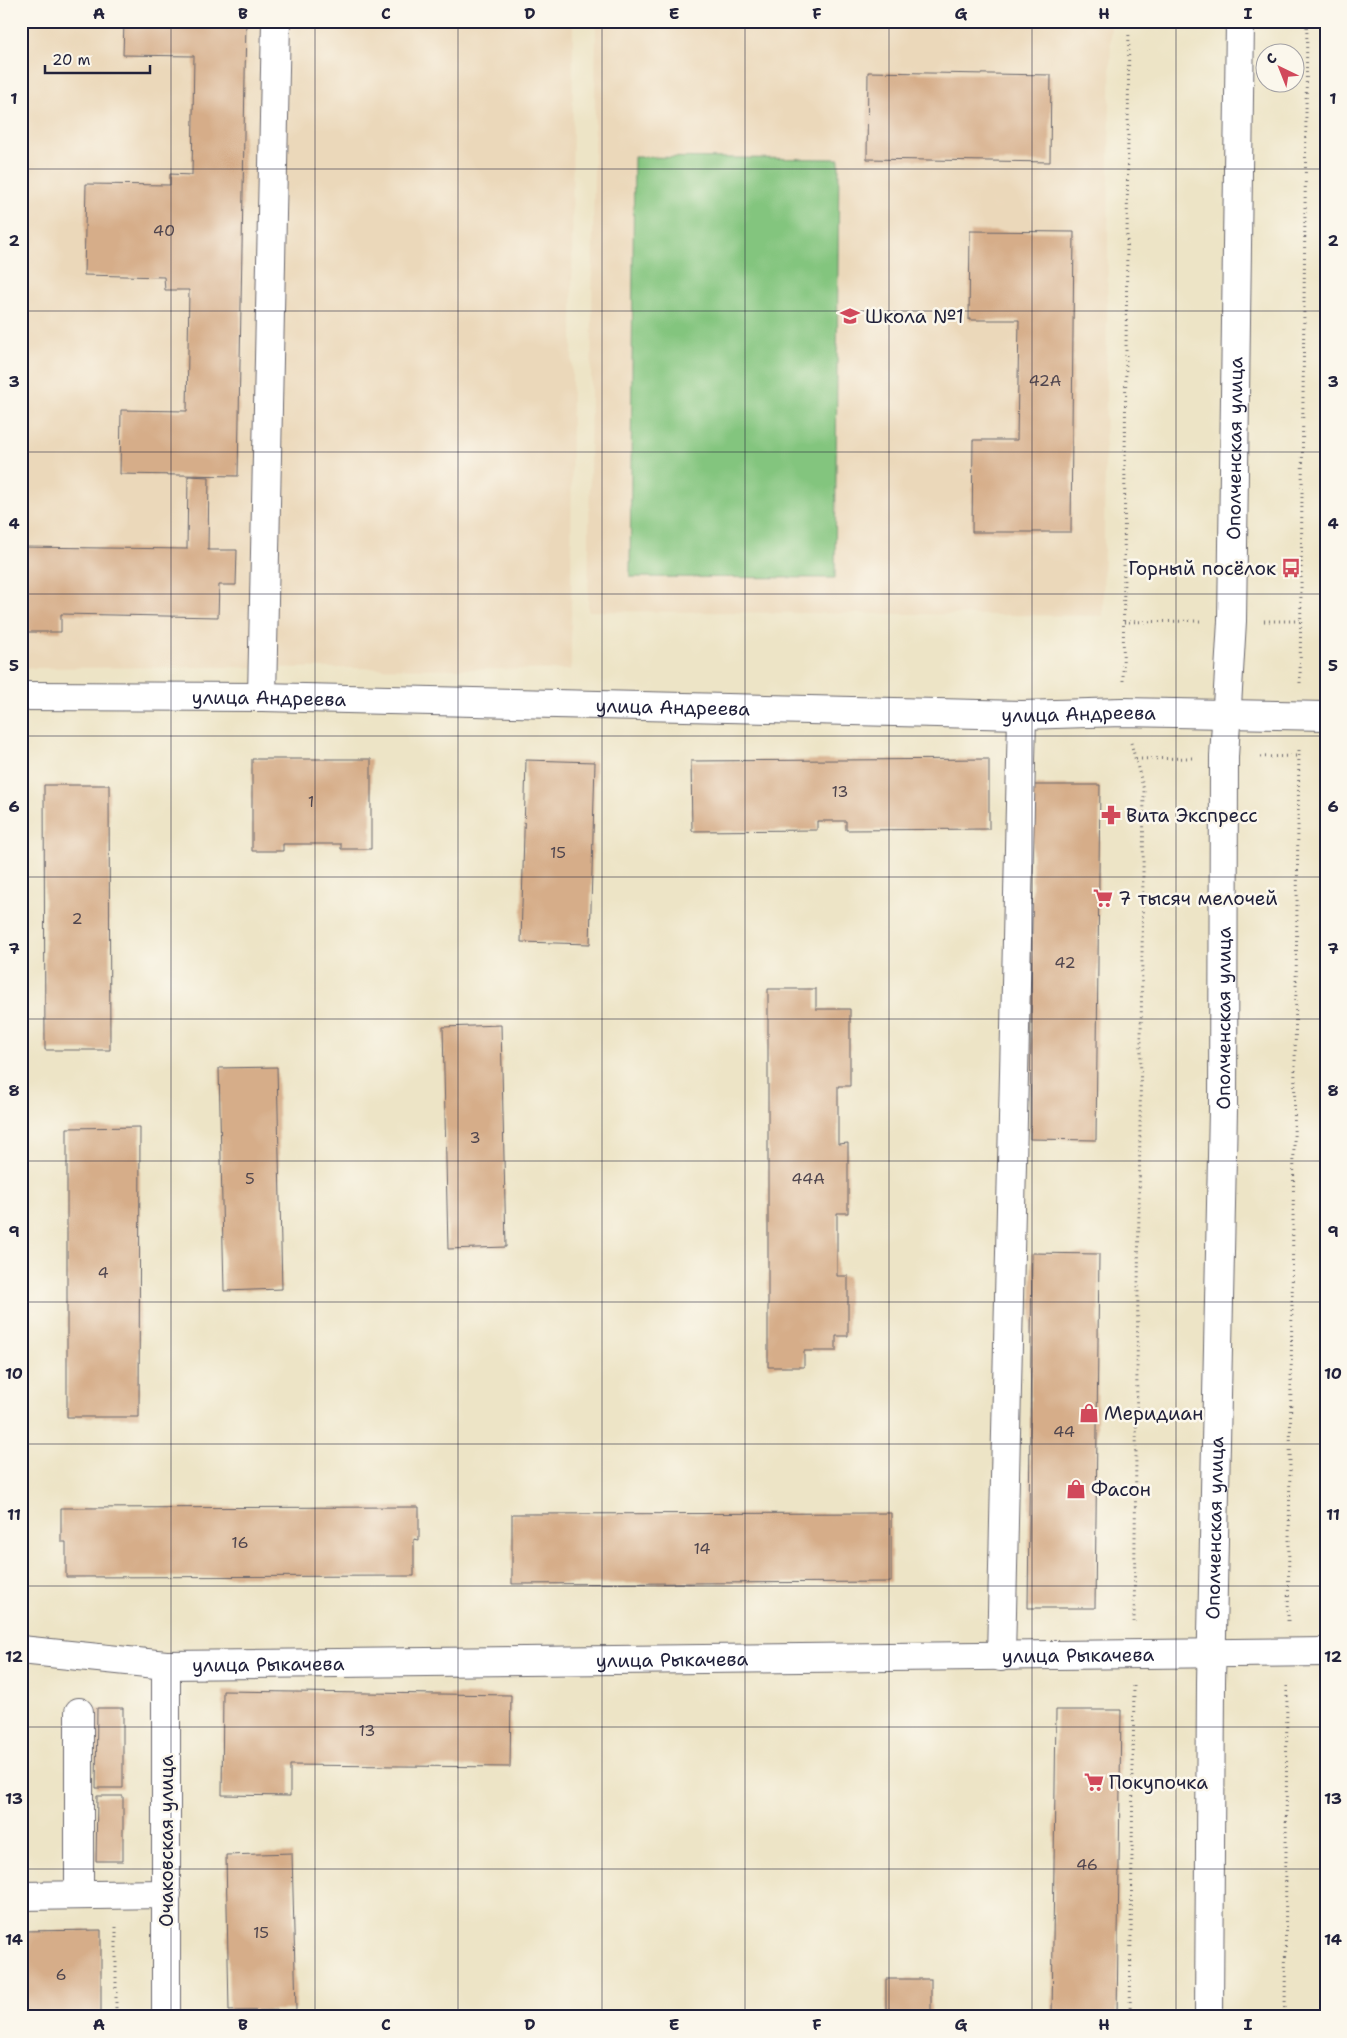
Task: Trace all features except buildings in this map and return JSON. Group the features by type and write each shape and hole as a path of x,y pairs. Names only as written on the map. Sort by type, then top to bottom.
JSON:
{"main road":[{"path":"262,697 276,21"},
{"name":"Ополченская улица","path":"1209,2017 1212,1652 1223,1119 1226,714 1232,621 1240,21"},
{"name":"улица Андреева","path":"21,696 262,697 1022,715 1122,712 1313,716"},
{"path":"1001,1657 1022,715"},
{"name":"улица Рыкачева","path":"21,1650 166,1666 1326,1652"},
{"name":"Очаковская улица","path":"166,1666 166,2017"},
{"path":"79,1712 79,1895"},
{"path":"21,1896 167,1894"}],"path":[{"path":"1129,21 1122,712 1144,790 1130,2017"},
{"path":"1285,2017 1287,1652 1313,716 1307,21"},
{"path":"116,1895 116,2017"}],"shaded area":[{"path":"21,21 573,21 571,670 218,667 21,668"},
{"name":"Школа №1","path":"596,21 1111,21 1103,616 588,611"}],"green space":[{"path":"634,157 839,159 835,578 630,577"}],"place":[{"name":"Школа №1","path":"850,316"},
{"name":"Горный посёлок","path":"1291,568"},
{"name":"Вита Экспресс","path":"1111,815"},
{"name":"7 тысяч мелочей","path":"1103,898"},
{"name":"Меридиан","path":"1089,1413"},
{"name":"Фасон","path":"1076,1489"},
{"name":"Покупочка","path":"1094,1782"}]}
